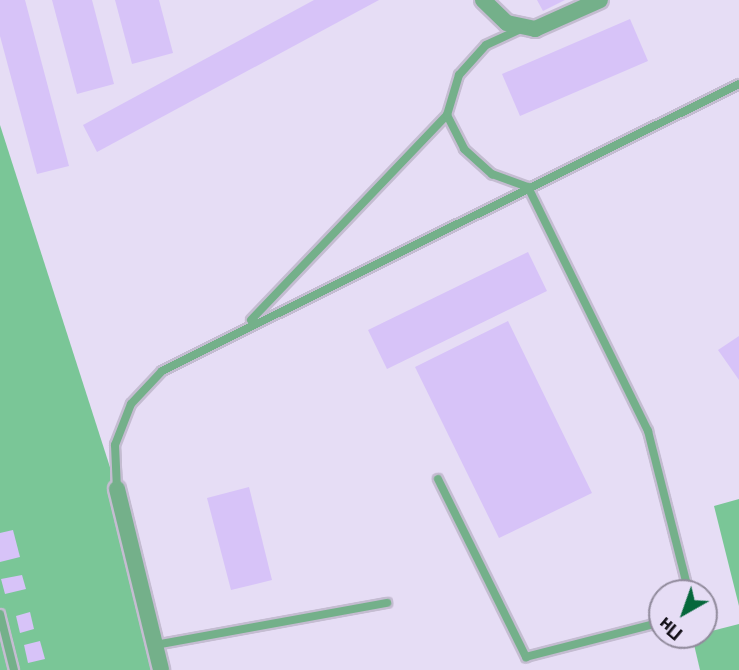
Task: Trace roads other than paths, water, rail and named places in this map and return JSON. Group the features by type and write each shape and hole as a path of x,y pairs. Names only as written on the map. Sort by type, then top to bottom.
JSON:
{"street":[{"path":"483,0 494,14 523,28 547,26 600,0"},
{"path":"117,489 162,670"}],"lane":[{"path":"247,325 447,115 459,75 477,55 523,28"},
{"path":"117,489 115,444 131,404 162,372 247,325 739,84"},
{"path":"447,115 464,149 492,174 528,187 648,430 685,579"},
{"path":"438,479 526,657 648,626"},
{"path":"155,645 387,603"},
{"path":"0,614 14,670"}]}
